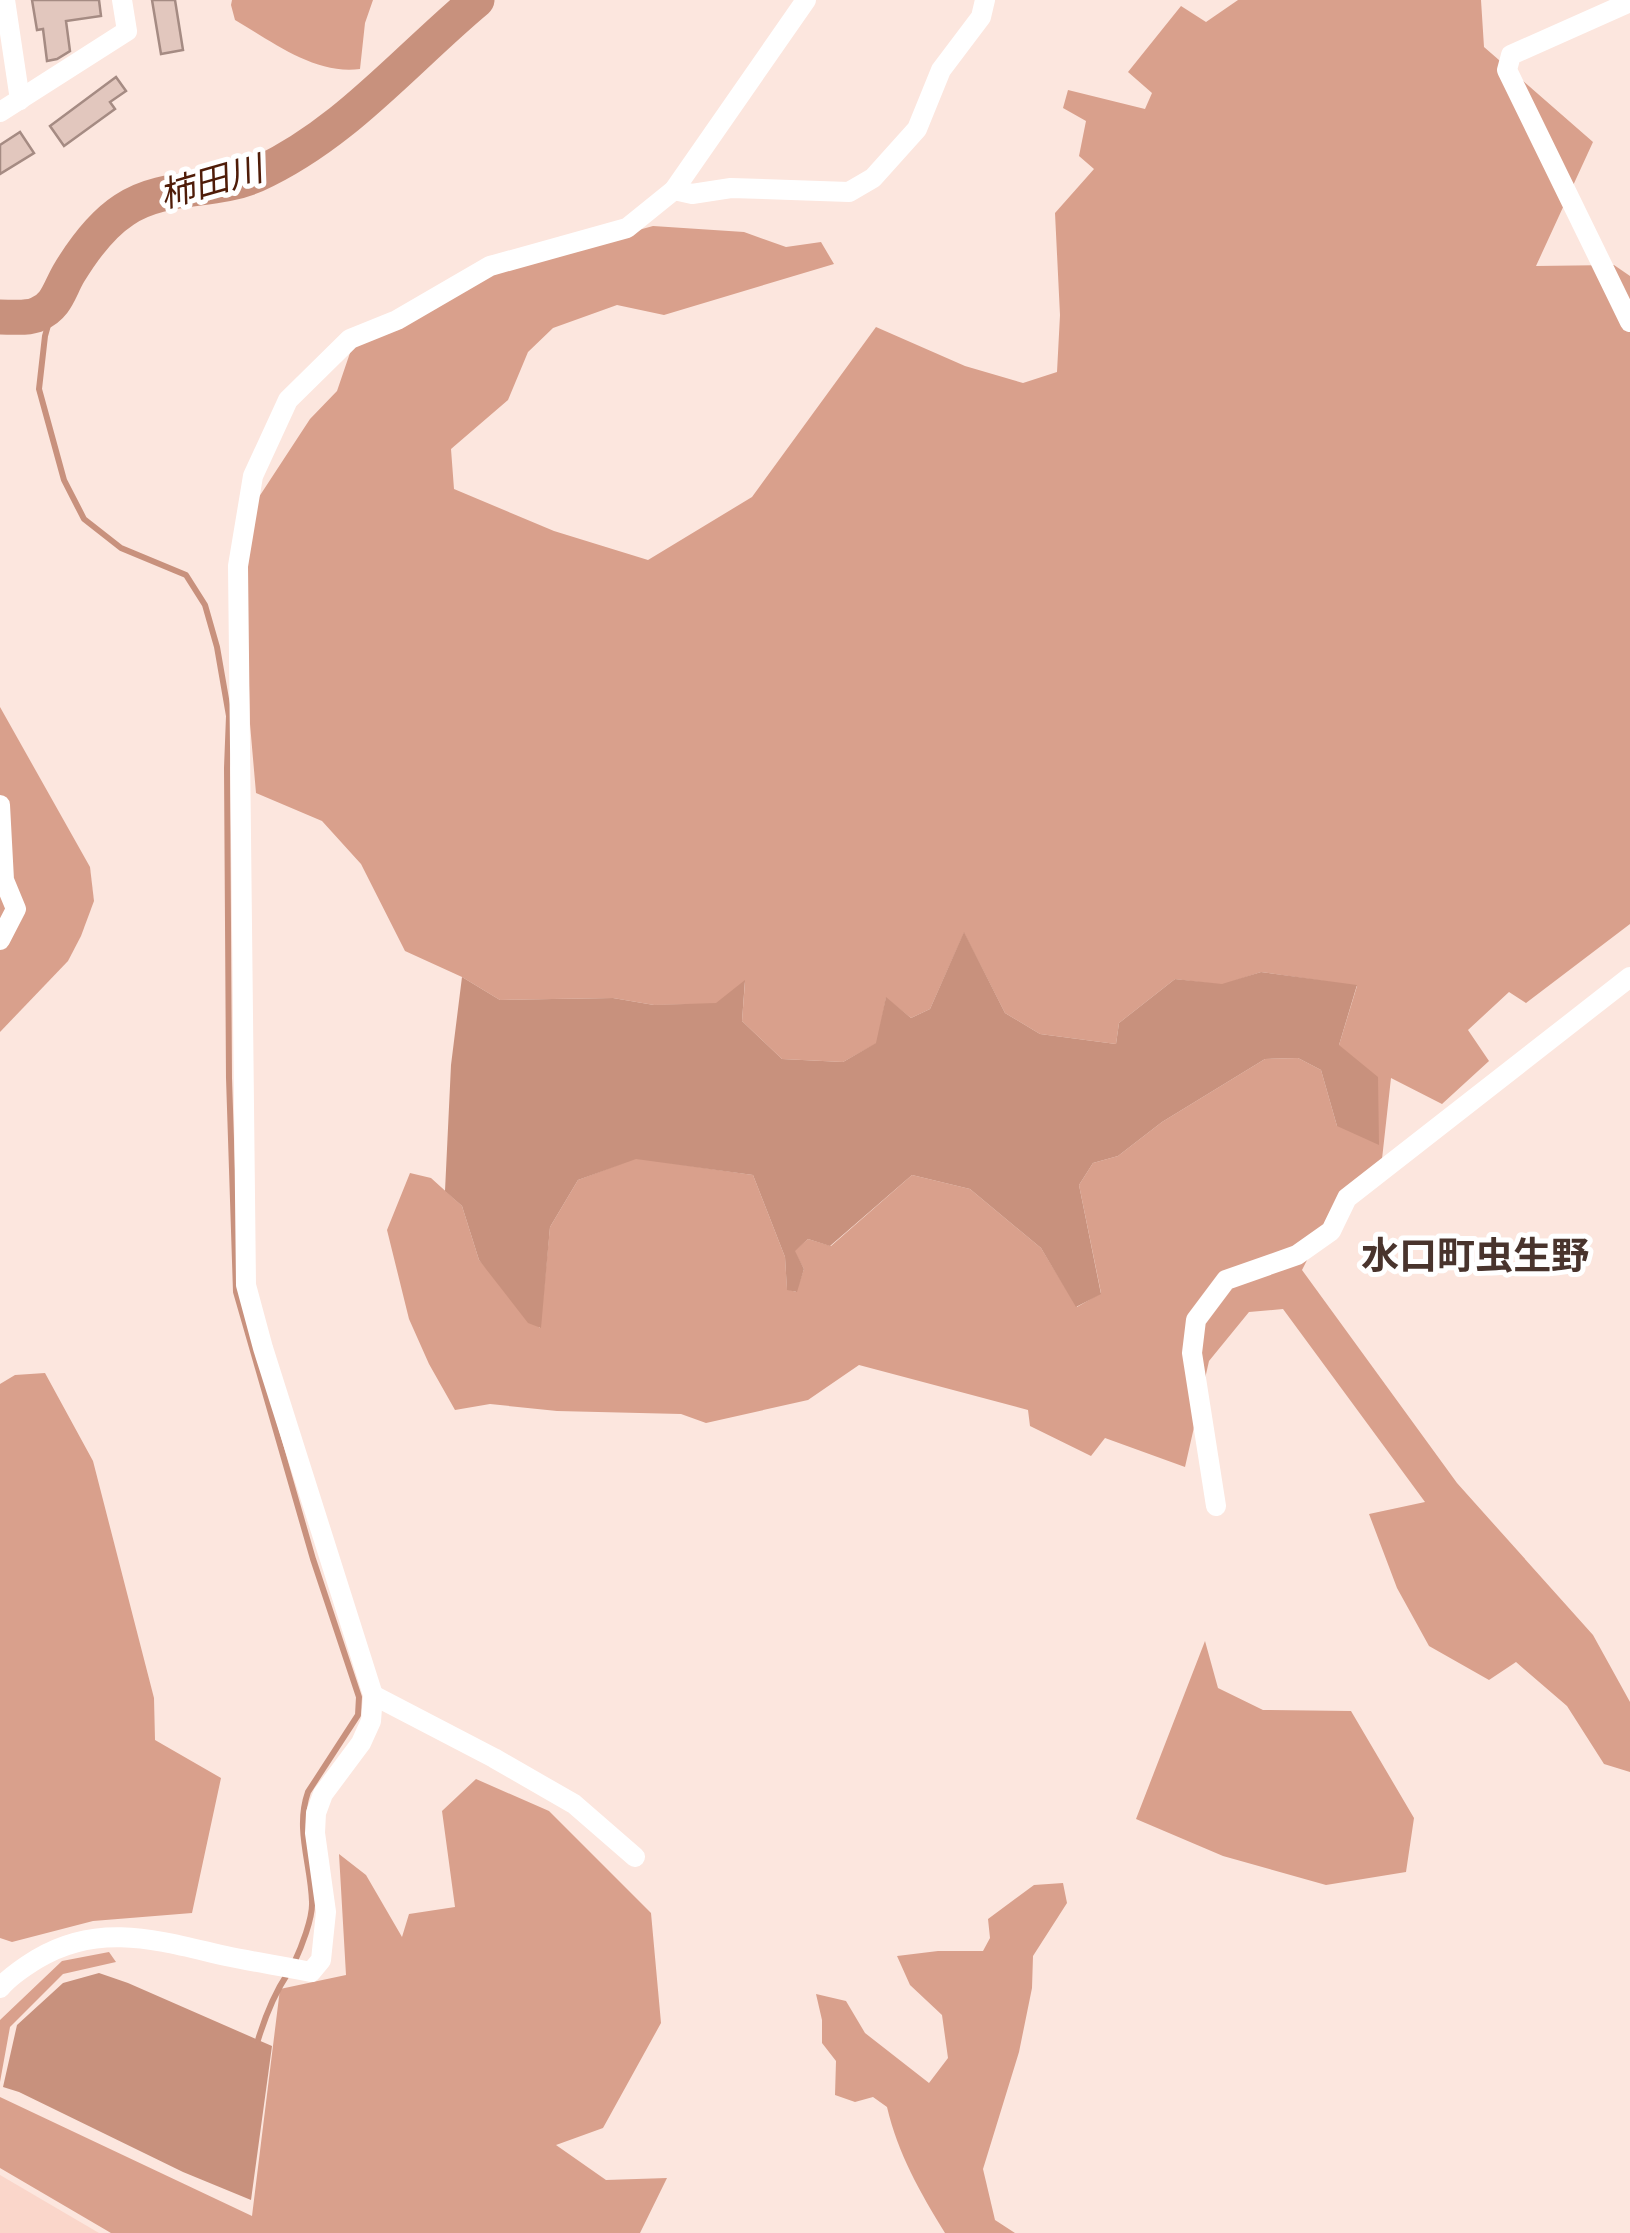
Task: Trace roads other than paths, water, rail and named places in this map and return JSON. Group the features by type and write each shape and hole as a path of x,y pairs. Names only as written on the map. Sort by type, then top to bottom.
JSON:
{"street":[{"path":"5,0 20,100"},
{"path":"0,112 127,32 122,0"},
{"path":"0,1988 49,1952 95,1937 162,1941 310,1972 321,1960 326,1912 315,1833 316,1813 323,1794 361,1743 370,1721 373,1694 262,1348 246,1285 238,566 253,476 288,400 350,339 397,320 490,266 627,228 674,190 806,0"},
{"path":"674,190 692,194 731,188 849,192 874,178 917,129 942,70 981,17 986,0"},
{"path":"1630,2 1511,55 1507,70 1630,322"},
{"path":"0,805 4,880 16,909 0,940"},
{"path":"1216,1506 1192,1353 1196,1320 1226,1280 1296,1255 1331,1231 1347,1198 1630,977"},
{"path":"373,1694 574,1804 635,1857"}],"waterway":[{"name":"柿田川","path":"0,317 29,317 49,307 86,247 124,210 155,196 240,181 317,139 477,0"},
{"path":"54,304 45,336 39,389 64,480 84,519 121,548 186,575 205,605 229,716 229,1078 236,1292 313,1559 359,1697 358,1715 308,1792 304,1806 303,1833 312,1909 294,1963"},
{"path":"258,2040 288,1973"}],"district":[{"name":"水口町虫生野","path":"1475,1256"}]}
